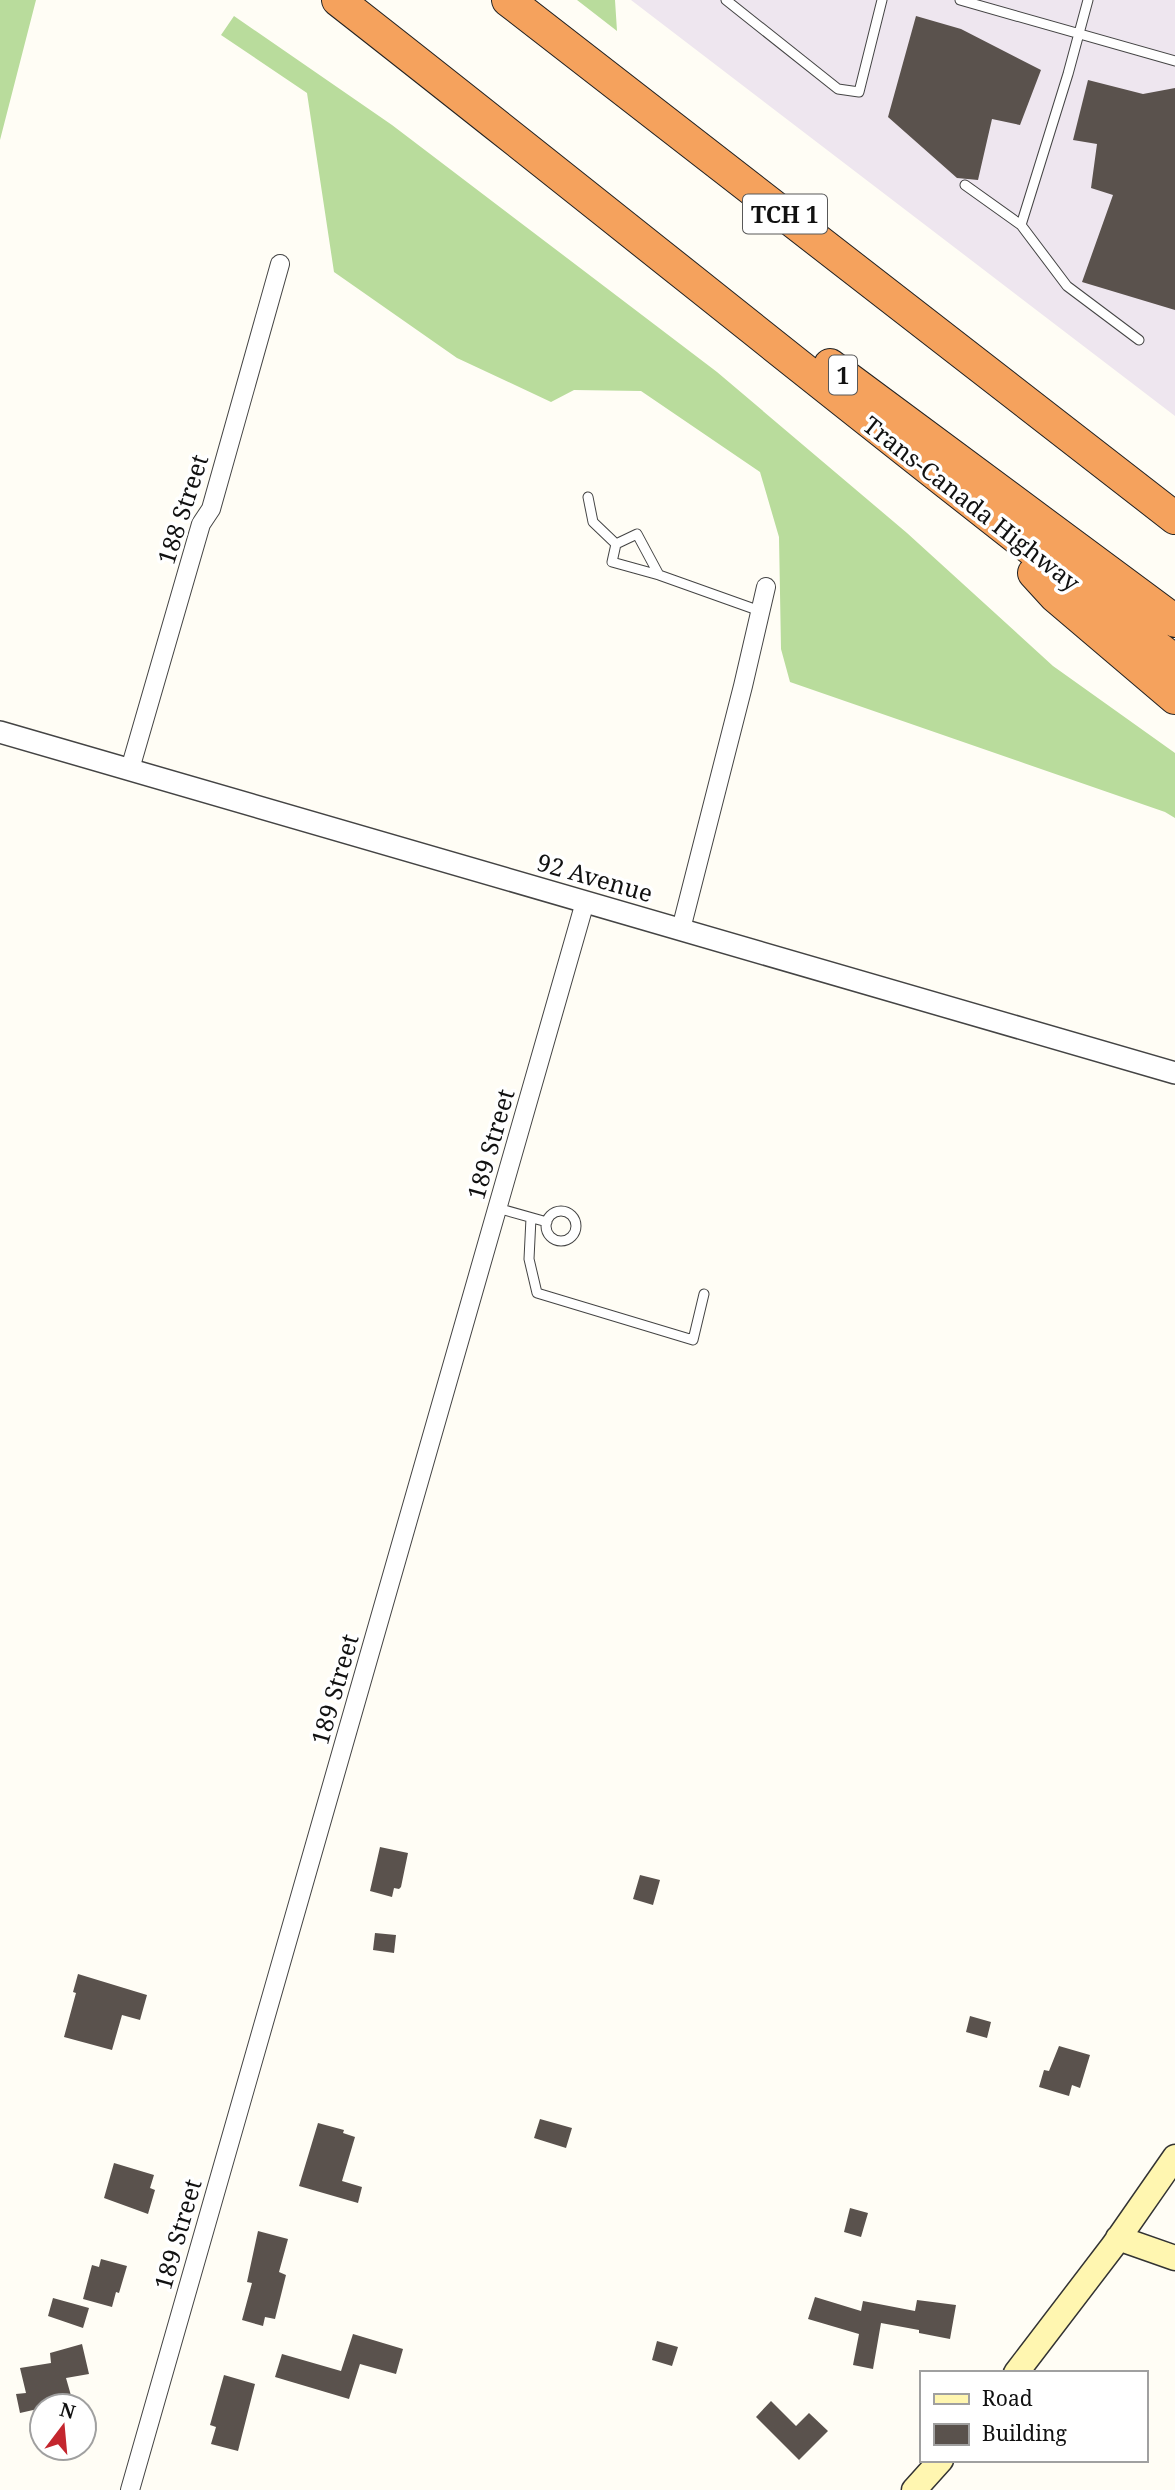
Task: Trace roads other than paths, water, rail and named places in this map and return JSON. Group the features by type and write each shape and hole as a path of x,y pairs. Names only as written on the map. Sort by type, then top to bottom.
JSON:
{"highway":[{"name":"Trans-Canada Highway","path":"338,0 972,505 1175,661"},
{"name":"TCH 1","path":"508,0 1175,518"},
{"name":"Trans-Canada Highway","path":"508,133 895,413 1175,621"},
{"path":"972,505 1055,596 1175,698"}],"main road":[{"path":"1018,2371 1118,2238 1175,2157"},
{"path":"1118,2238 1175,2258"},
{"path":"914,2490 939,2462"}],"street":[{"name":"188 Street","path":"130,769 201,524 211,509 279,264"},
{"path":"681,929 766,587"},
{"name":"92 Avenue","path":"0,732 1175,1073"},
{"name":"189 Street","path":"130,2490 585,902"}],"lane":[{"path":"726,0 838,89 859,92 882,0"},
{"path":"960,0 1175,61"},
{"path":"1021,225 1088,0"},
{"path":"965,184 1021,225 1067,286 1139,340"},
{"path":"588,497 593,522 616,544"},
{"path":"616,544 637,534 659,575"},
{"path":"616,544 612,562 659,575 760,611"},
{"path":"497,1208 547,1222"},
{"path":"531,1218 529,1259 537,1293 693,1339 704,1294"}]}
